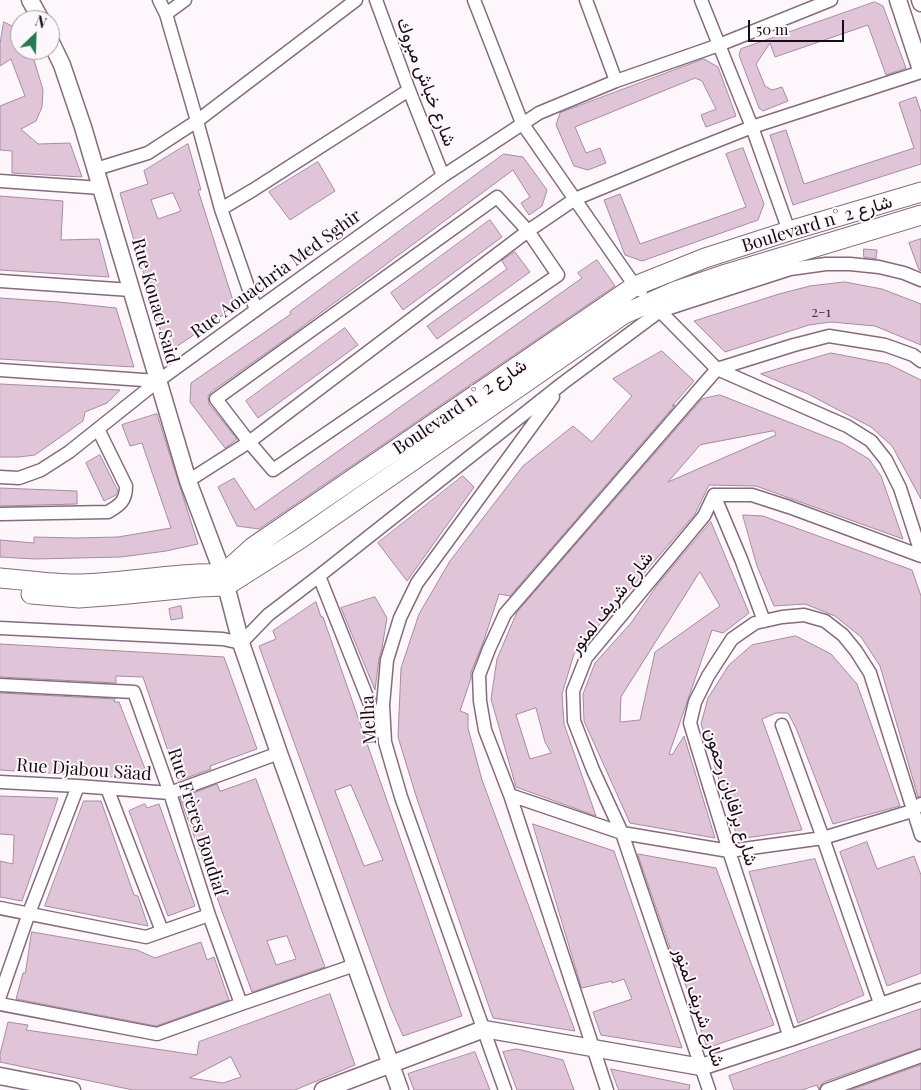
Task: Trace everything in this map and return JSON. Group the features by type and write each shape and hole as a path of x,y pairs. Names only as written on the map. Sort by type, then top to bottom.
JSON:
{"main road":[{"name":"Boulevard n° شارع 2","path":"225,580 253,547 635,286 705,258 921,192"},
{"name":"Boulevard n° شارع 2","path":"225,580 300,539 624,314 656,306 676,290 921,215"},
{"path":"0,578 79,584 118,582 199,573 225,580"},
{"path":"0,591 79,598 199,587 225,580"}],"street":[{"path":"159,0 166,14 221,209 256,310"},
{"path":"166,14 185,0"},
{"path":"96,169 148,153 197,121 356,0"},
{"name":"شارع خباش مبروك","path":"376,0 443,176"},
{"path":"474,0 522,124 635,286 717,369 847,426 871,441 886,460 900,488 921,554"},
{"path":"586,0 616,81"},
{"path":"701,0 752,127 789,231"},
{"name":"Rue Aouachria Med Sghir","path":"0,477 20,478 41,470 70,452 158,381 256,310 443,176 539,113 616,81 719,46 800,6 831,0"},
{"path":"188,481 249,442 528,231 575,198 752,127 921,71 898,0"},
{"name":"Rue Kouaci Said","path":"60,60 83,126 188,481 225,580 241,643 400,1090"},
{"path":"221,209 409,90"},
{"path":"0,180 101,188"},
{"path":"497,197 528,231 558,275 273,470 216,399 497,197"},
{"path":"0,628 223,639 241,643 268,615 563,383 656,306 790,269 826,264 879,267 904,273 921,280"},
{"path":"0,281 131,290"},
{"path":"606,1090 510,795 485,730 480,702 479,675 504,614 717,369 828,336 885,345 913,355 921,361"},
{"path":"0,370 158,381"},
{"name":"Melha","path":"504,1090 401,797 385,742 383,705 387,660 400,618 417,583 563,383"},
{"path":"0,514 108,512 122,502 126,495 126,486 98,429"},
{"path":"764,621 714,495 752,495 921,554"},
{"name":"شارع شريف لمنور","path":"709,1090 622,833 593,770 574,721 574,691 586,658 704,516 714,495"},
{"path":"319,576 385,742"},
{"name":"شارع برافابان رحمون","path":"790,1038 729,851 690,723 694,702 732,639 755,623 782,617 804,615 825,621 844,635 870,673 917,807 921,835"},
{"name":"Rue Frères Boudiaf","path":"0,685 134,692 170,793 209,915 242,1004"},
{"path":"782,726 881,1006"},
{"name":"Rue Djabou Säad","path":"0,782 170,793 279,753"},
{"path":"0,996 29,913 78,786"},
{"path":"108,788 162,932"},
{"path":"510,795 622,833 729,851 823,838 917,807"},
{"path":"0,908 146,937 209,915"},
{"path":"0,1004 157,1034 355,964"},
{"path":"324,1090 484,1029 701,1067 921,992"},
{"path":"826,1090 921,1056"},
{"path":"0,1076 72,1090"}],"building":[{"path":"875,2 883,6 906,68 886,75 868,25 775,57 770,43 756,64 765,86 772,90 782,87 788,101 763,111 759,108 739,55 741,49"},
{"path":"4,22 10,25 10,60 0,66 0,44"},
{"path":"704,59 718,67 736,116 706,127 701,115 716,109 702,81 695,78 575,127 586,153 600,148 606,163 588,170 574,166 556,125 560,113"},
{"path":"11,60 34,60 43,90 42,107 36,121 21,129 38,144 70,143 82,177 12,173 12,151 0,150 0,106 25,96"},
{"path":"916,97 921,112 921,164 793,205 770,135 786,130 804,184 914,148 899,103"},
{"path":"188,144 201,190 198,190 235,307 167,353 120,193 148,184 144,171","holes":["173,193 181,211 158,219 151,200"]},
{"path":"743,148 764,204 758,220 642,261 625,255 604,200 620,194 640,244 746,207 726,154"},
{"path":"504,154 523,157 547,190 542,206 529,215 521,203 530,197 513,170 287,338 211,392 208,396 209,404 237,439 225,448 190,402 191,383 291,314 290,312"},
{"path":"318,162 335,191 290,220 269,192"},
{"path":"0,196 63,201 61,240 99,239 109,277 0,270"},
{"path":"490,220 502,237 403,310 391,293"},
{"path":"921,239 921,271 909,243"},
{"path":"864,249 877,250 876,259 864,257"},
{"path":"515,252 530,272 437,339 427,326 507,269 502,261"},
{"path":"597,260 615,286 259,529 237,526 218,487 234,478 255,510 582,278 578,273"},
{"path":"845,282 882,289 921,304 921,345 875,326 831,322 809,325 725,352 694,321 779,294 810,286"},
{"path":"0,298 116,308 134,367 0,359"},
{"path":"345,328 358,345 258,418 246,401"},
{"path":"662,351 694,381 510,596 499,594 471,672 471,678 460,711 468,714 468,728 482,780 575,1031 493,1018 417,799 398,737 401,668 419,614 450,561 523,466 573,426 592,442 632,396 613,379"},
{"path":"831,353 888,364 921,380 921,499 892,446 871,427 808,394 761,374"},
{"path":"0,384 120,390 107,403 85,412 83,421 35,455 0,457"},
{"path":"720,395 842,443 869,459 881,476 903,539 756,486 709,485 695,514 574,654 562,694 564,724 596,816 516,787 491,699 497,659 517,612 702,399","holes":["774,431 776,435 668,482 700,445","536,708 545,742 551,753 530,759 516,715"]},
{"path":"157,414 198,544 166,551 121,557 35,559 0,557 0,540 34,543 34,537 118,537 171,528 142,443 130,446 122,425"},
{"path":"100,455 118,491 116,495 104,501 86,463"},
{"path":"463,476 474,487 407,581 378,543"},
{"path":"0,488 77,491 77,504 0,506"},
{"path":"743,515 763,516 912,570 921,596 921,796 918,797 880,666 861,637 835,616 805,604 774,606 757,566"},
{"path":"711,522 749,613 723,633 712,630 669,754 672,755 684,736 715,838 630,823 584,721 583,694 595,663 631,623 658,584","holes":["700,572 720,606 655,652 640,720 620,722 621,697"]},
{"path":"375,597 387,618 375,690 341,608"},
{"path":"316,602 321,617 323,617 462,1016 403,1036 390,1006 259,646 276,639 273,631","holes":["351,785 383,860 364,866 335,791"]},
{"path":"181,606 183,618 171,620 169,609"},
{"path":"796,636 831,654 857,684 900,806 833,824 796,728 788,713 776,713 762,719 802,830 738,839 701,724 708,698 729,665 752,645"},
{"path":"0,644 224,657 257,749 210,766 211,769 178,781 143,677 116,676 116,683 0,677"},
{"path":"0,693 115,699 114,702 119,702 149,779 0,770"},
{"path":"256,779 325,967 252,992 180,798 217,784 220,791","holes":["287,936 296,959 276,965 267,941"]},
{"path":"0,796 58,798 22,901 0,897 0,861 13,864 14,835 0,834"},
{"path":"84,801 101,801 134,895 138,896 148,926 45,906"},
{"path":"145,804 147,808 159,804 195,906 168,916 129,811"},
{"path":"533,824 614,851 682,1048 601,1035 593,1012 632,999 624,979 582,988"},
{"path":"867,842 877,869 914,856 921,875 921,973 887,986 840,852"},
{"path":"638,854 716,868 774,1025 707,1048"},
{"path":"815,859 864,995 798,1023 749,872"},
{"path":"32,932 137,950 155,958 201,942 207,960 214,957 229,1000 156,1026 16,999 23,973 25,973"},
{"path":"330,994 355,1065 295,1090 133,1090 0,1062 0,1054 8,1022 28,1025 26,1030 197,1055 199,1042","holes":["231,1057 241,1077 223,1083 190,1078"]},
{"path":"921,1009 921,1048 824,1082 819,1090 817,1085 802,1090 734,1090 729,1076"},
{"path":"517,1049 563,1060 574,1090 517,1090 503,1052"},
{"path":"475,1052 490,1090 414,1090 408,1074"},
{"path":"921,1065 921,1090 851,1090"},
{"path":"611,1069 690,1085 689,1090 619,1090"}]}
